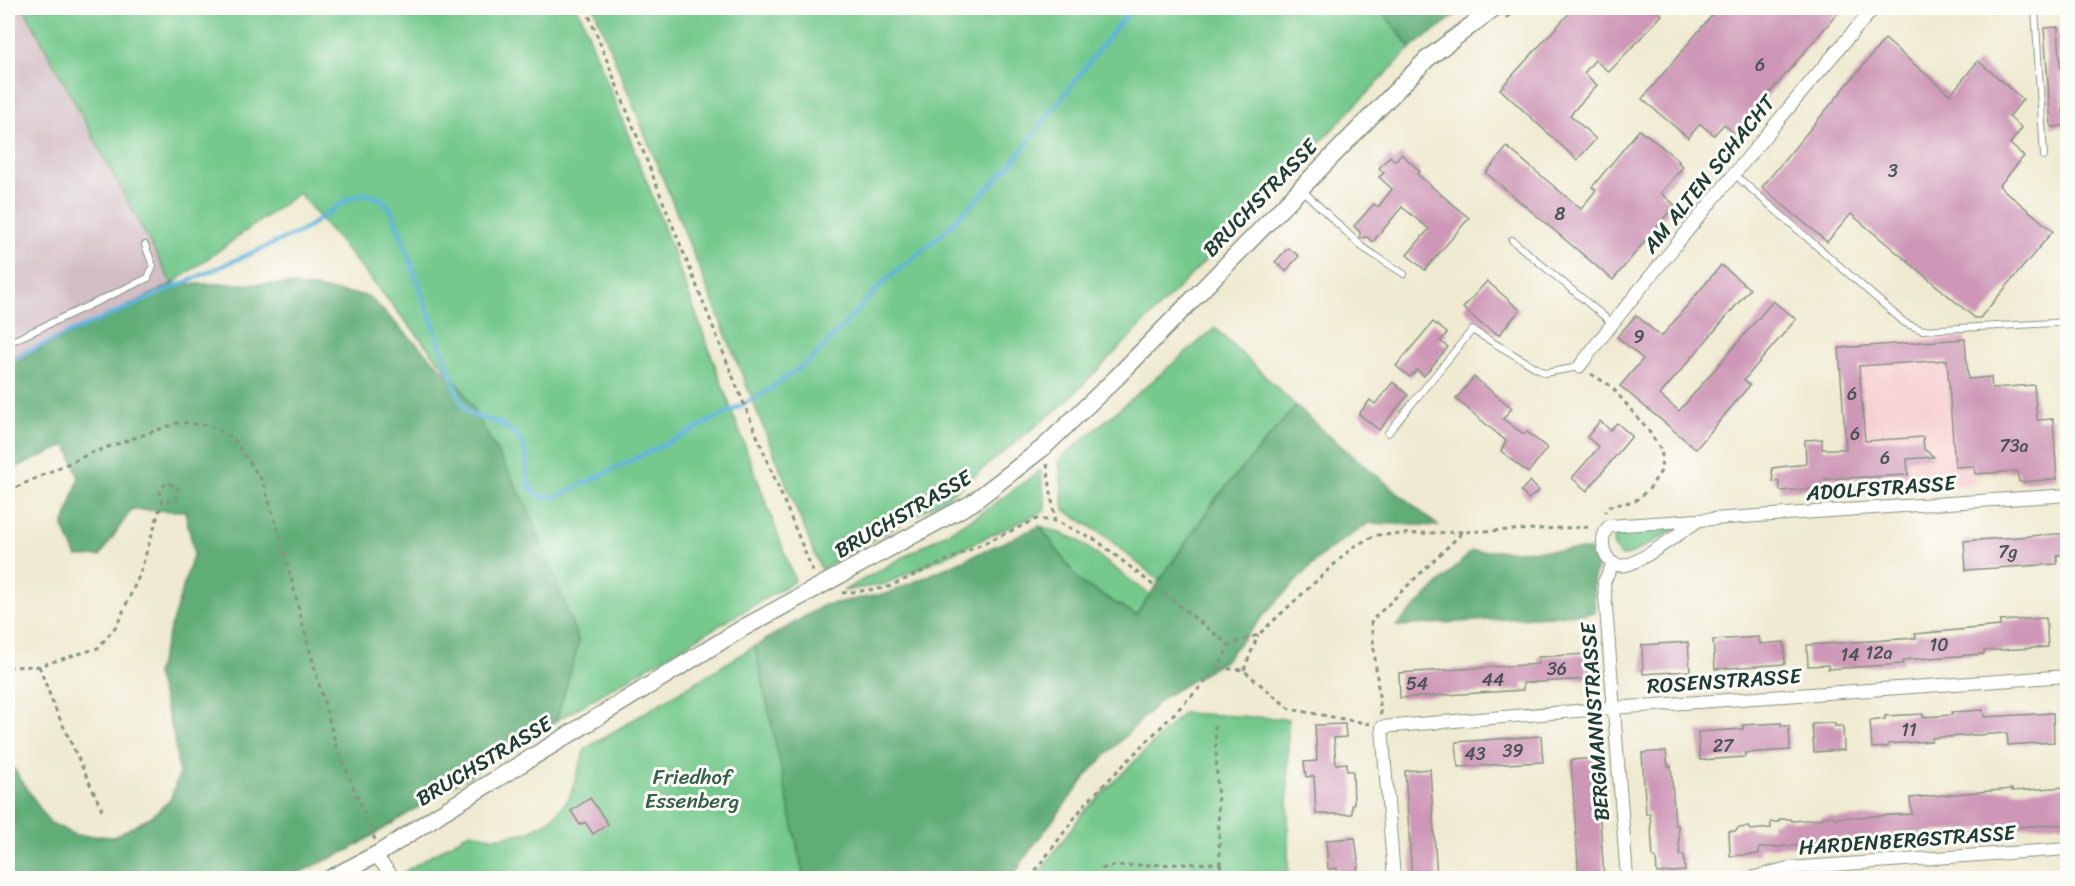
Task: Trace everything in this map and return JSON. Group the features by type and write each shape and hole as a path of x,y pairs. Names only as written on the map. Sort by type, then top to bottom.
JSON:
{"street":[{"name":"BRUCHSTRASSE","path":"331,879 378,854 743,628 972,503 1044,447 1117,377 1427,59 1494,8"},
{"name":"AM ALTEN SCHACHT","path":"1579,367 1612,323 1868,9"},
{"name":"ADOLFSTRASSE","path":"1601,529 1609,526 2067,495"},
{"name":"ADOLFSTRASSE","path":"1613,564 1626,565 1642,557 1698,521"},
{"path":"1601,529 1603,545 1608,559 1613,564"},
{"name":"BERGMANNSTRASSE","path":"1613,564 1604,582 1627,879"},
{"name":"ROSENSTRASSE","path":"1382,727 2067,676"},
{"path":"1382,727 1394,879"},
{"name":"HARDENBERGSTRASSE","path":"1751,879 1788,867 2067,849"},
{"path":"378,854 394,879"}],"lane":[{"path":"2035,8 2044,156"},
{"path":"1734,174 1905,323 1922,330 2055,323 2067,319"},
{"path":"1300,189 1362,247 1404,274"},
{"path":"1512,240 1612,323"},
{"path":"8,343 148,278 153,266 145,245"},
{"path":"1388,433 1472,330 1545,373 1579,367"}],"path":[{"path":"586,8 819,587"},
{"path":"1029,879 1085,804 1219,669 1229,645 1258,635 1353,548 1376,535 1601,529 1601,517 1610,506 1635,501 1649,489 1661,471 1662,451 1648,430 1611,386 1579,367"},
{"path":"8,490 91,453 180,422 212,426 234,439 263,482 282,543 336,745 378,854"},
{"path":"1046,459 1055,521"},
{"path":"8,667 39,666 98,648 117,625 139,576 162,502 160,492 166,482 178,487 176,499 162,502"},
{"path":"842,593 886,588 1037,519 1055,521 1096,540 1229,645"},
{"path":"1219,669 1243,670 1290,709 1382,727 1371,621 1464,532"},
{"path":"1243,670 1258,635"},
{"path":"39,666 54,706 103,812"},
{"path":"1215,725 1222,879"},
{"path":"1100,879 1102,869 1108,866 1220,863"}],"shaded area":[{"path":"8,8 24,8 172,284 8,365"},
{"path":"1965,335 1975,484 1849,493 1838,344"}],"green space":[{"path":"24,8 578,8 650,190 795,581 556,721 579,642 526,504 462,389 299,193 172,284"},
{"path":"594,8 1379,8 1411,48 1067,401 949,496 821,570"},
{"path":"1379,8 1453,8 1457,14 1411,48"},
{"path":"172,284 285,284 368,296 462,389 526,504 579,642 556,721 351,849 287,878 8,878 8,760 49,822 75,835 114,837 152,816 170,800 179,775 174,736 156,674 194,552 185,511 131,510 100,556 77,557 63,527 79,478 67,445 8,471 8,365"},
{"path":"1215,328 1296,406 1217,497 1159,581 1104,535 1064,510 1059,460"},
{"path":"1296,406 1438,526 1369,523 1323,554 1272,606 1223,662 1164,697 1092,769 1030,850 1012,878 804,878 755,646 824,605 889,593 1040,526 1080,582 1136,615 1217,497"},
{"path":"1041,470 1046,510 885,584 843,591 979,515"},
{"path":"1040,526 1076,539 1150,595 1136,615 1080,582"},
{"path":"1674,527 1676,529 1627,556 1619,555 1613,544 1616,534 1621,531"},
{"path":"1590,550 1598,563 1593,582 1595,613 1396,626 1472,551"},
{"name":"Friedhof Essenberg","path":"755,646 804,878 405,878 401,874 470,832 495,838 529,832 552,819 570,797 585,749"},
{"path":"1183,713 1288,719 1288,878 1035,878 1082,814"}],"building":[{"path":"1574,8 1654,8 1662,15 1609,72 1595,60 1584,73 1597,85 1570,115 1596,139 1577,160 1500,89"},
{"path":"1718,8 1842,8 1735,134 1724,124 1714,135 1700,124 1688,138 1642,99"},
{"path":"2058,27 2064,126 2051,127 2044,28"},
{"path":"1885,39 1950,95 1978,61 2023,99 2009,117 2022,128 2010,144 2024,156 1999,186 2053,231 1980,318 1975,318 1851,214 1827,242 1762,187"},
{"path":"1639,130 1679,161 1683,167 1661,193 1675,205 1613,280 1486,173 1507,147 1581,209 1596,190 1592,187"},
{"path":"1401,154 1420,171 1417,174 1469,218 1425,270 1407,255 1429,229 1402,207 1373,242 1367,237 1360,238 1360,232 1354,226 1374,204 1378,207 1392,189 1379,177 1384,173 1379,168 1390,156 1395,161"},
{"path":"1288,248 1299,256 1286,271 1275,262"},
{"path":"1721,265 1750,289 1660,395 1679,411 1773,301 1796,319 1744,380 1750,385 1696,449 1620,386 1643,359 1617,337 1636,315 1661,337"},
{"path":"1487,281 1520,310 1499,335 1481,324 1463,308"},
{"path":"1433,322 1447,333 1440,341 1448,347 1424,376 1417,370 1410,377 1396,366"},
{"path":"1965,339 1968,379 1991,377 1992,388 2034,385 2037,420 2053,419 2057,479 2019,482 2017,471 1975,474 1974,466 1955,467 1947,360 1859,366 1865,441 1923,437 1924,449 1934,457 1907,459 1908,475 1825,479 1825,488 1780,491 1779,481 1773,482 1772,468 1806,464 1805,440 1822,439 1822,449 1846,449 1839,348"},
{"path":"1474,377 1512,408 1503,419 1524,434 1527,432 1547,448 1528,473 1501,451 1506,441 1456,399"},
{"path":"1393,382 1408,395 1379,430 1359,414 1370,400 1375,404"},
{"path":"1600,421 1610,430 1617,423 1632,436 1587,491 1572,478 1599,447 1587,437"},
{"path":"1530,481 1539,491 1528,499 1521,491"},
{"path":"2067,534 2067,554 2057,555 2057,564 1966,570 1964,541"},
{"path":"2046,618 2048,647 1903,660 1903,664 1828,669 1828,665 1808,666 1807,645 1916,638 1915,634 2000,626 2000,621"},
{"path":"1759,637 1760,644 1784,642 1785,664 1715,669 1713,640"},
{"path":"1688,642 1690,671 1643,674 1642,645"},
{"path":"1585,654 1587,679 1523,683 1523,690 1400,698 1399,673 1539,664 1538,657"},
{"path":"1983,710 1984,717 2053,713 2054,742 2008,745 2007,733 1932,738 1932,741 1888,744 1888,747 1872,748 1870,721 1885,719 1885,716 1923,714 1923,717"},
{"path":"1781,723 1781,726 1789,726 1790,750 1745,753 1745,757 1700,760 1698,732 1743,729 1743,725"},
{"path":"1835,723 1835,726 1843,726 1844,750 1814,752 1812,724"},
{"path":"1345,724 1346,737 1334,738 1336,764 1347,763 1347,771 1353,771 1352,814 1316,814 1314,776 1306,777 1304,762 1317,761 1315,725"},
{"path":"1541,736 1543,762 1458,767 1456,742"},
{"path":"1666,751 1668,766 1671,766 1675,825 1678,825 1680,855 1684,855 1685,871 1657,873 1656,858 1653,858 1650,813 1646,814 1642,753"},
{"path":"1596,758 1604,879 1579,879 1571,760"},
{"path":"1430,769 1437,879 1412,879 1405,771"},
{"path":"2067,787 2067,824 1881,835 1881,840 1759,848 1759,854 1730,856 1729,831 1748,827 1750,830 1771,828 1771,822 1778,822 1780,819 1792,821 1832,816 1835,818 1912,814 1910,798 2012,789 2012,791"},
{"path":"590,798 608,824 593,834 585,822 580,825 571,811"},
{"path":"1355,838 1359,867 1357,867 1358,879 1338,879 1337,868 1328,869 1326,840"}],"waterway":[{"path":"8,360 302,231 348,199 364,194 381,199 392,210 460,400 469,414 502,424 519,438 525,449 529,485 540,497 556,497 763,394 812,359 886,280 941,235 1010,166 1117,26 1134,8"}]}
